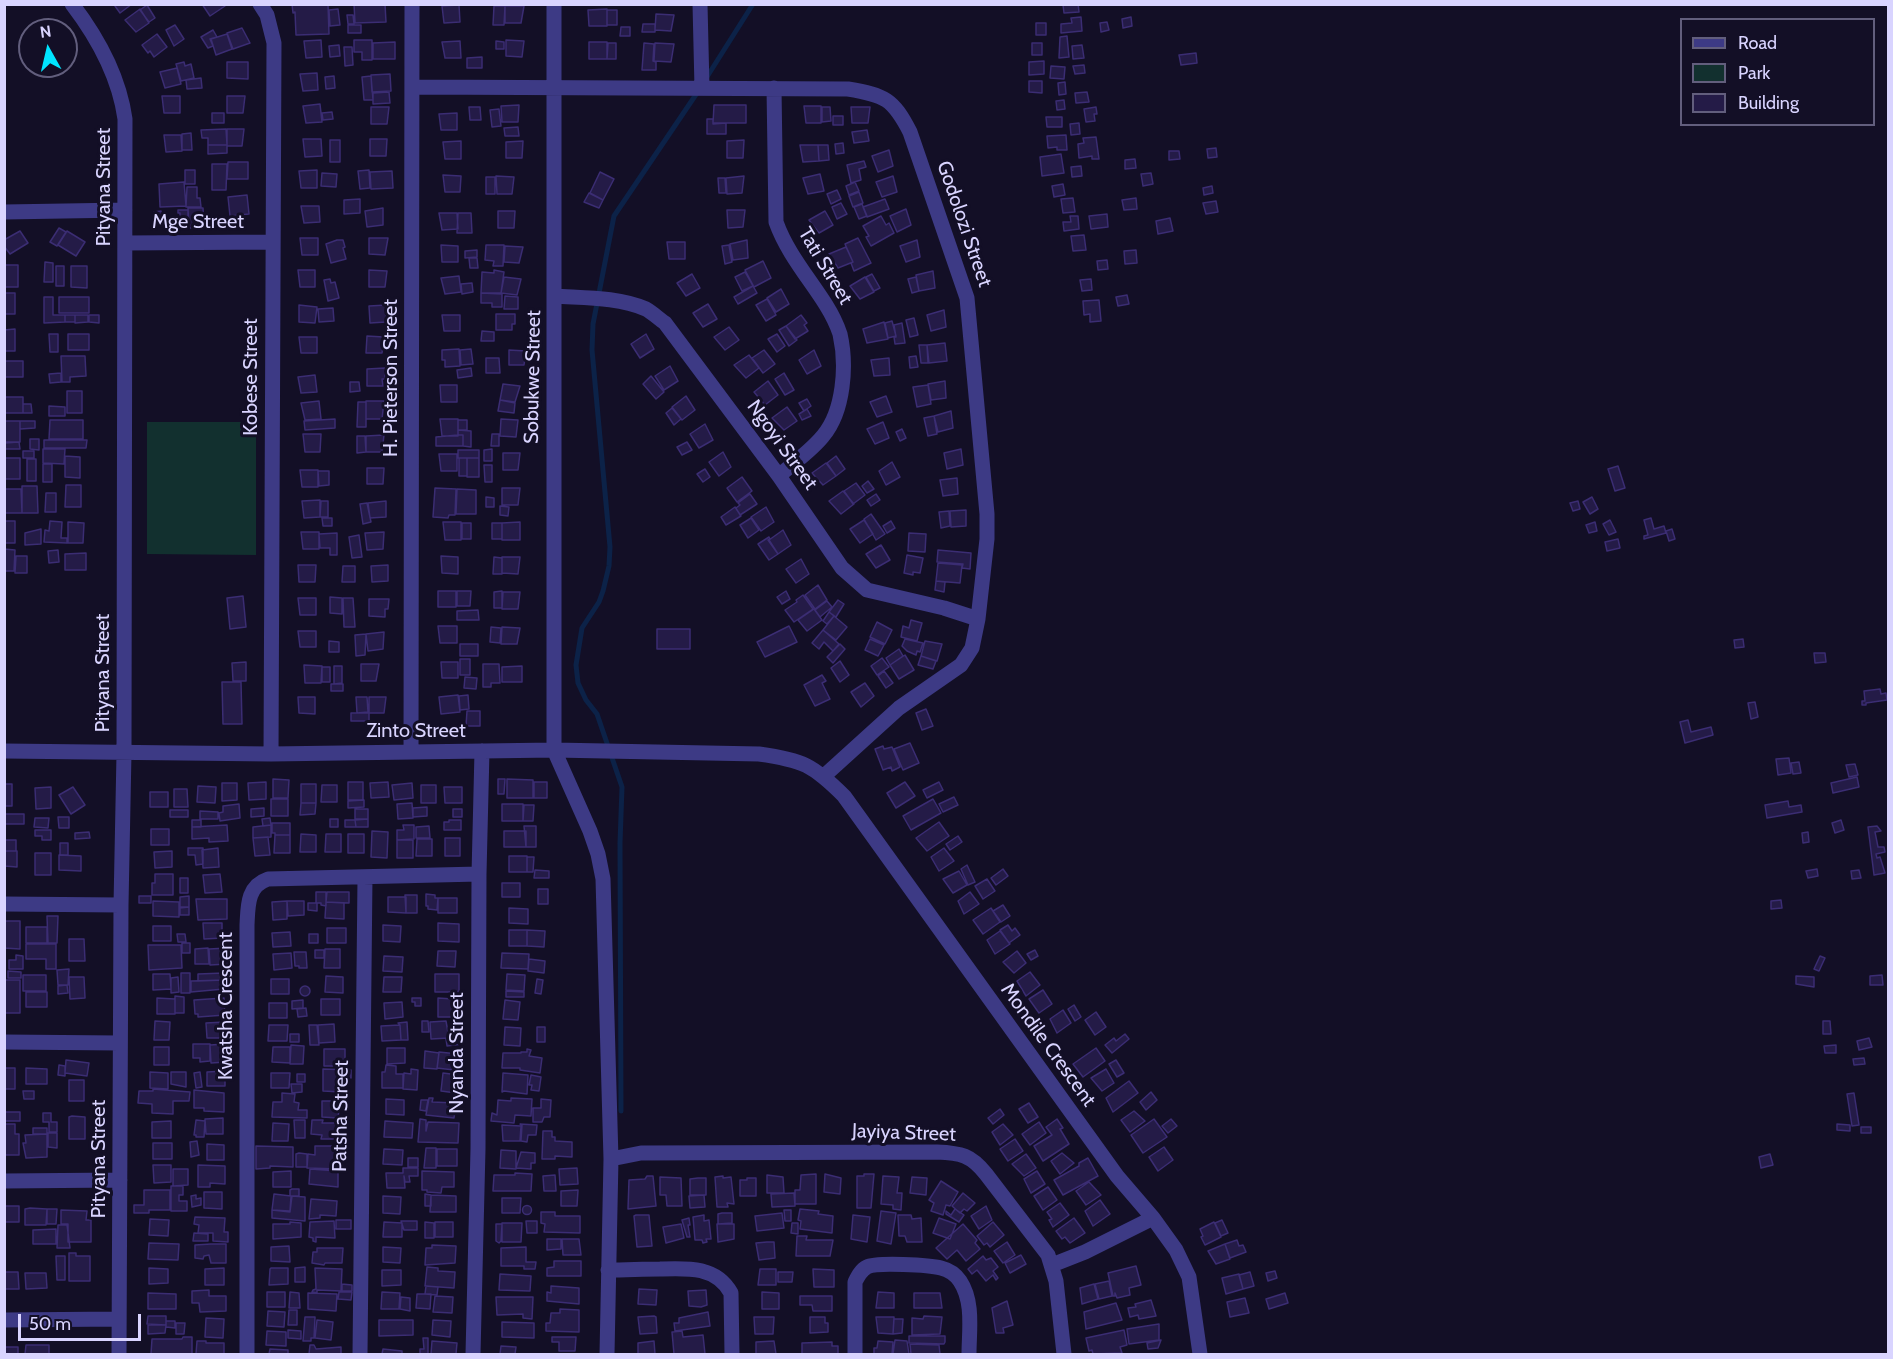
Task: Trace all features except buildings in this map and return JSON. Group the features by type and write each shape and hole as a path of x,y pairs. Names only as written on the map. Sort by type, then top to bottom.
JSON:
{"street":[{"name":"Pityana Street","path":"72,4 98,42 116,80 123,99 125,118 124,753 119,1354"},
{"name":"Kobese Street","path":"260,4 267,15 274,43 271,754"},
{"name":"H. Pieterson Street","path":"411,751 412,4"},
{"name":"Sobukwe Street","path":"554,4 554,750"},
{"path":"700,4 702,88"},
{"name":"Godolozi Street","path":"413,87 848,90 873,93 890,101 901,114 910,132 961,279 970,316 987,514 987,539 978,619 972,648 961,665 899,708 824,776"},
{"name":"Tati Street","path":"774,88 776,222 781,238 828,308 839,332 843,355 841,384 833,422 823,437 779,476"},
{"path":"4,212 125,210"},
{"name":"Mge Street","path":"125,243 272,242"},
{"name":"Ngoyi Street","path":"555,296 623,303 646,310 665,324 779,476 842,568 867,590 944,608 978,619"},
{"path":"554,750 590,831 603,879 611,1159 607,1354"},
{"name":"Zinto Street","path":"4,751 271,754 554,750 759,754 807,764 824,776"},
{"name":"Nyanda Street","path":"473,1354 482,751"},
{"name":"Mondile Crescent","path":"824,776 844,795 1117,1176 1153,1218 1176,1250 1190,1277 1200,1354"},
{"name":"Kwatsha Crescent","path":"247,1354 247,925 249,897 260,881 268,879 479,874"},
{"name":"Patsha Street","path":"360,1354 365,877"},
{"path":"4,904 121,905"},
{"path":"4,1042 120,1043"},
{"name":"Jayiya Street","path":"611,1159 641,1153 954,1153 967,1156 976,1162 1048,1255 1052,1264 1064,1354"},
{"path":"4,1181 120,1180"},
{"path":"1052,1264 1085,1252 1153,1218"},
{"path":"855,1354 855,1282 858,1275 866,1268 877,1264 938,1267 951,1272 958,1278 967,1294 969,1354"},
{"path":"608,1270 695,1268 716,1277 728,1287 731,1293 732,1354"},
{"path":"4,1320 119,1319"}],"green space":[{"path":"147,422 256,422 256,555 147,554"}],"waterway":[{"path":"705,80 753,4"},
{"path":"621,1111 620,843 622,787 597,714 586,700 578,683 576,665 582,628 599,602 603,591 609,566 610,547 592,350 593,324 614,216 699,90"}]}
